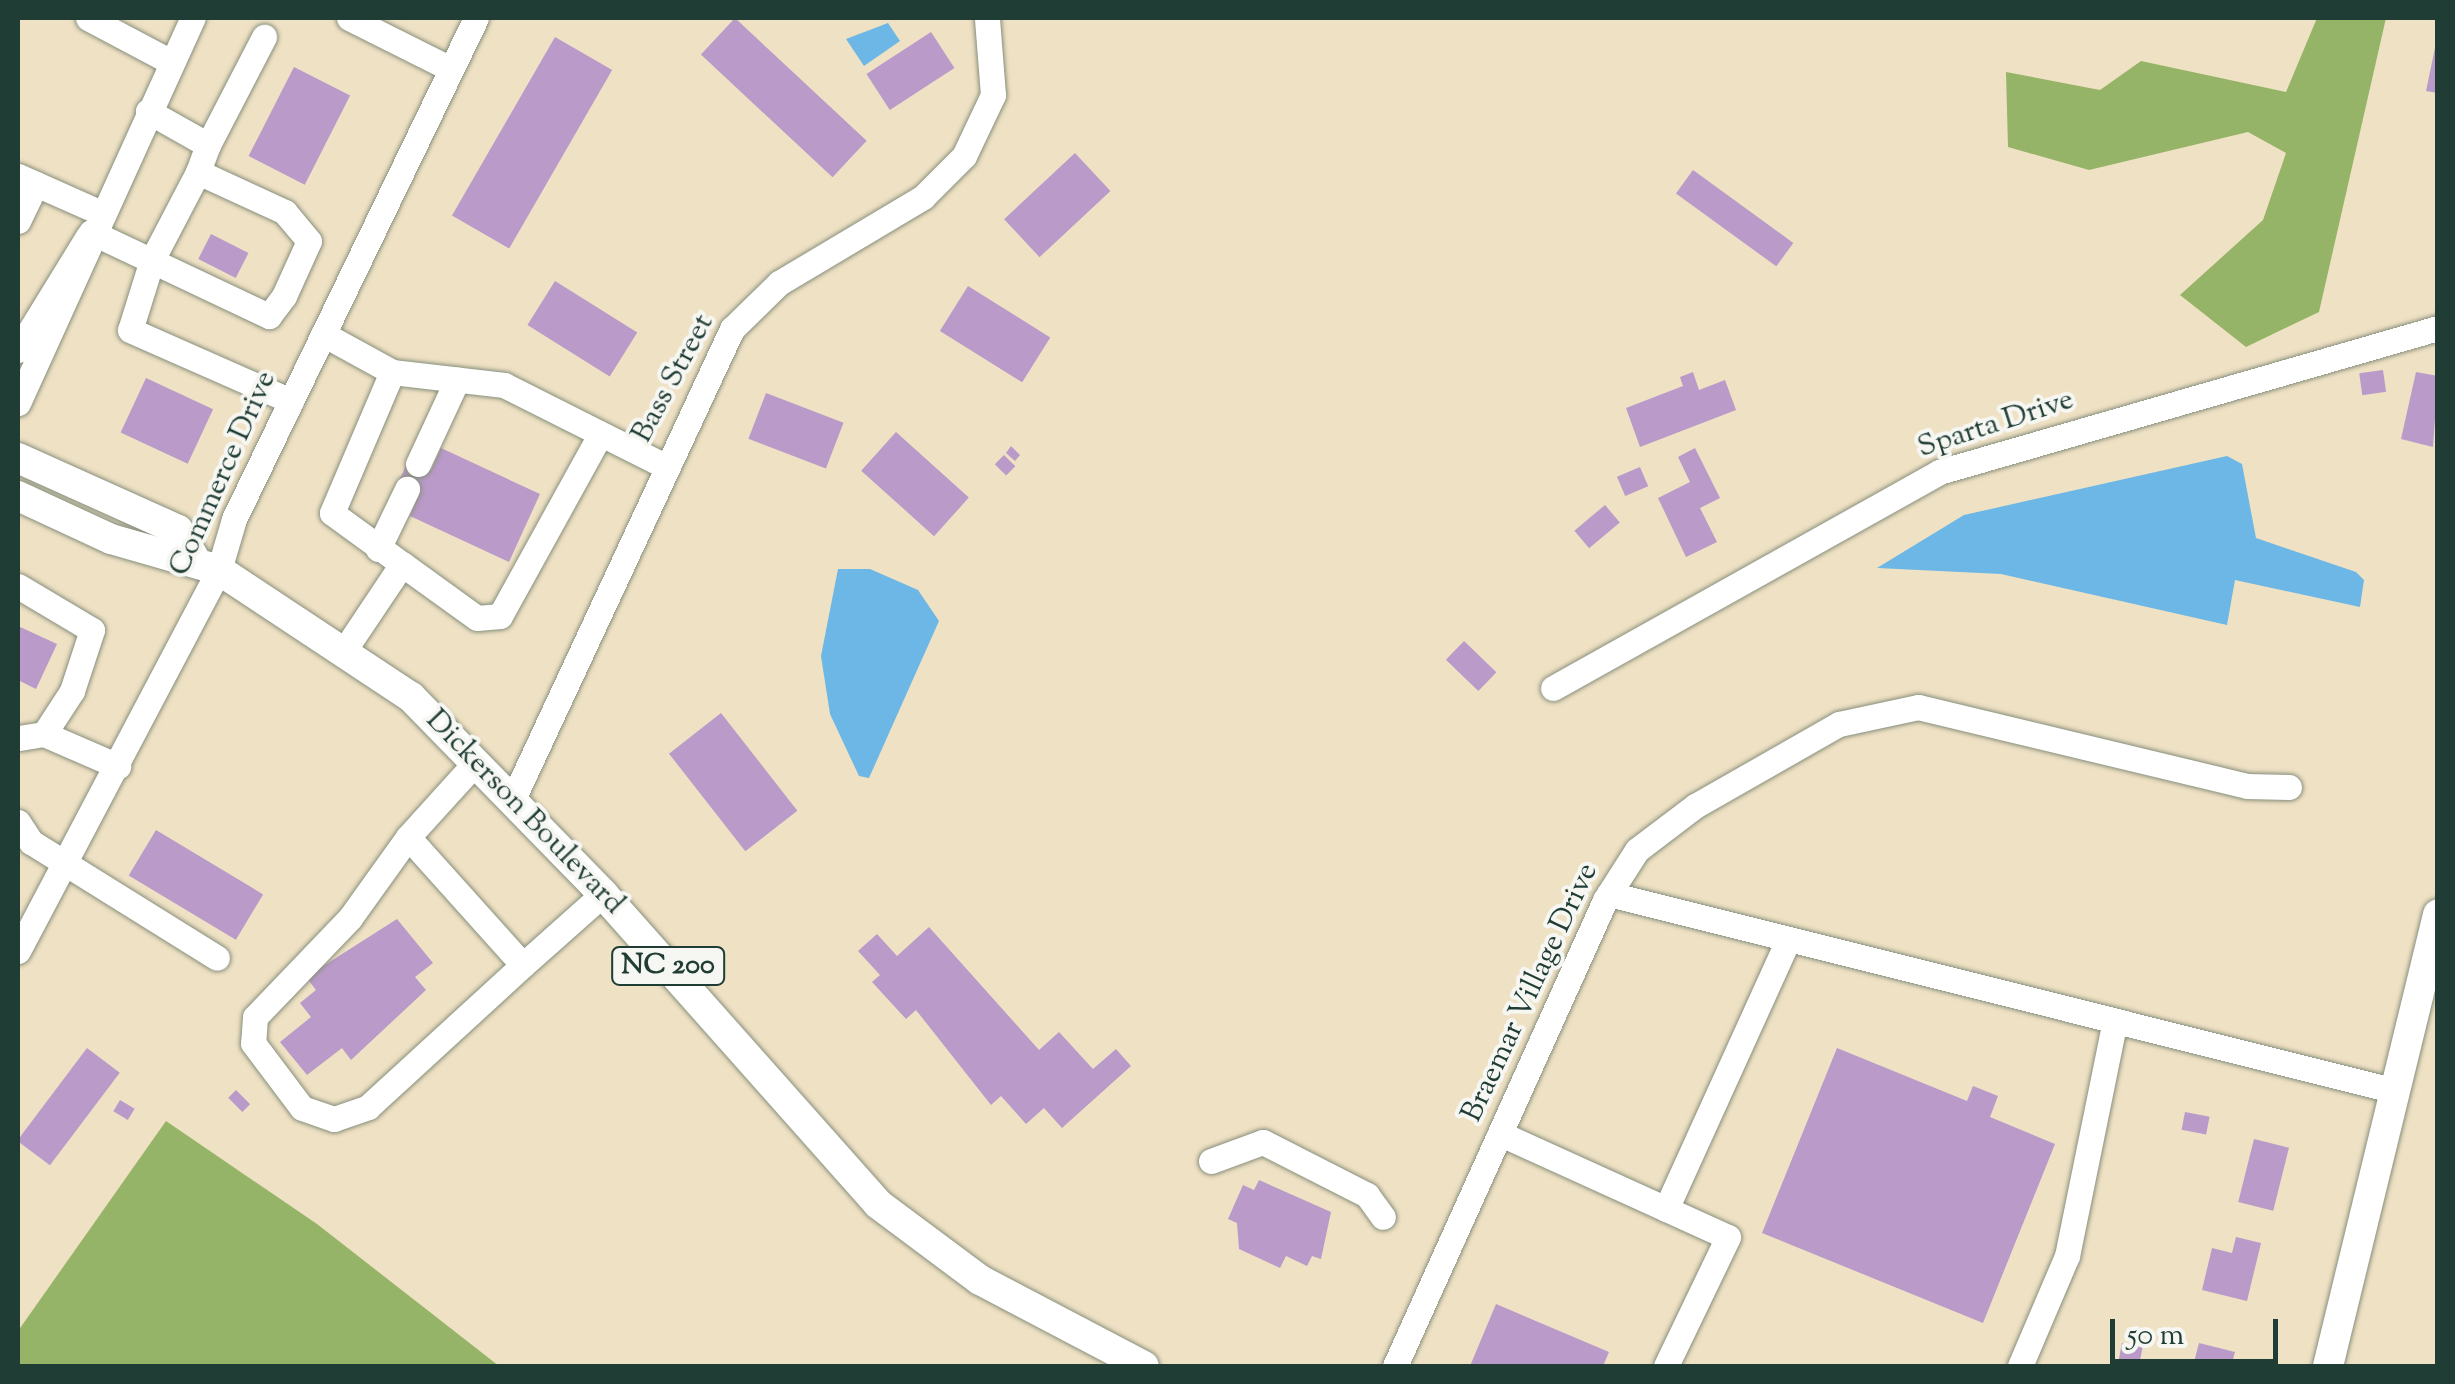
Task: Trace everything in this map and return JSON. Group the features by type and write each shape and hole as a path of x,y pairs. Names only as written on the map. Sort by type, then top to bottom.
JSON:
{"main road":[{"name":"Dickerson Boulevard","path":"22,454 178,530 207,564 411,697 604,894 878,1204 980,1280 1144,1366"},
{"name":"Dickerson Boulevard","path":"18,496 166,558 207,564"},
{"path":"2328,1366 2392,1090 2438,914"}],"street":[{"path":"88,18 171,62"},
{"path":"18,403 95,222 193,18"},
{"path":"349,18 450,70"},
{"name":"Commerce Drive","path":"18,951 118,766 207,564 291,401 476,18"},
{"name":"Bass Street","path":"513,799 732,329 780,282 923,197 964,156 992,95 987,18"},
{"path":"264,37 152,260 130,330 291,401"},
{"path":"148,110 208,145"},
{"path":"18,221 27,180 152,260 270,316 309,241 285,212 198,172"},
{"path":"18,350 66,259 95,222"},
{"name":"Sparta Drive","path":"1553,688 1939,472 2438,328"},
{"path":"323,334 392,372 469,380 576,423 665,466"},
{"path":"392,372 332,513 478,618 500,616 600,435"},
{"path":"418,464 469,380"},
{"path":"378,549 407,489"},
{"path":"343,652 402,564"},
{"path":"18,586 92,630 72,690 44,734"},
{"name":"Braemar Village Drive","path":"1395,1366 1608,894 1636,850 1682,814 1839,724 1891,708 1948,710 2247,786 2289,787"},
{"path":"18,738 44,734 118,766"},
{"path":"476,762 408,837 350,918 266,1002 253,1043 302,1108 334,1119 368,1107 604,894"},
{"path":"18,822 65,864 217,958"},
{"path":"408,837 522,965"},
{"path":"1608,894 2392,1090"},
{"path":"1666,1209 1788,940"},
{"path":"2020,1366 2067,1256 2115,1022"},
{"path":"1501,1134 1728,1238 1666,1366"},
{"path":"1210,1161 1263,1142 1367,1195 1382,1217"}],"green space":[{"path":"2317,18 2386,18 2319,312 2246,347 2180,295 2263,220 2286,153 2248,132 2089,170 2008,147 2006,72 2100,90 2141,61 2286,92"},
{"path":"166,1121 317,1224 499,1366 18,1366 18,1331"}],"water":[{"path":"888,23 900,41 864,66 846,39"},
{"path":"2227,456 2242,464 2256,538 2356,572 2364,580 2360,607 2235,580 2227,625 2001,574 1877,568 1964,515"},
{"path":"838,569 870,569 918,590 939,621 869,778 859,776 830,714 821,656"}],"building":[{"path":"735,18 867,141 833,177 701,55"},
{"path":"931,32 954,68 890,110 866,74"},
{"path":"555,37 612,70 509,248 452,215"},
{"path":"2438,44 2438,93 2426,91"},
{"path":"294,67 350,96 305,185 249,156"},
{"path":"1075,153 1110,191 1040,257 1004,219"},
{"path":"1693,170 1793,243 1776,266 1676,193"},
{"path":"211,234 248,253 236,278 198,259"},
{"path":"555,281 637,332 610,377 527,325"},
{"path":"968,286 1050,337 1022,382 940,331"},
{"path":"2383,370 2386,392 2362,395 2359,373"},
{"path":"1693,372 1699,390 1725,380 1736,410 1640,447 1626,408 1683,386 1680,377"},
{"path":"2416,372 2438,376 2433,447 2401,439"},
{"path":"146,378 213,409 188,464 121,432"},
{"path":"766,393 843,423 826,468 748,439"},
{"path":"896,432 969,498 934,536 861,471"},
{"path":"1011,446 1020,455 1015,461 1006,453"},
{"path":"441,448 540,494 509,562 410,516 419,495 397,485 409,459 431,470"},
{"path":"1695,448 1720,498 1700,508 1717,542 1686,557 1658,498 1690,482 1678,457"},
{"path":"1004,455 1015,466 1006,476 995,464"},
{"path":"1640,467 1648,486 1625,496 1617,477"},
{"path":"1605,505 1620,523 1589,548 1574,531"},
{"path":"18,626 57,644 36,689 18,680"},
{"path":"1464,641 1496,672 1478,691 1446,660"},
{"path":"721,713 797,811 745,851 669,754"},
{"path":"156,830 263,894 236,940 129,875"},
{"path":"397,919 433,963 415,977 426,990 351,1060 342,1048 307,1075 280,1042 311,1017 300,1003 316,990 306,977"},
{"path":"929,927 1039,1050 1059,1032 1093,1069 1116,1049 1131,1066 1062,1128 1044,1108 1026,1124 1001,1096 991,1105 916,1010 906,1019 872,982 880,975 858,951 877,934 897,956"},
{"path":"87,1048 120,1073 50,1165 18,1140"},
{"path":"1837,1048 1967,1101 1973,1086 1998,1096 1990,1117 2055,1144 1983,1323 1762,1233"},
{"path":"236,1090 250,1104 242,1112 228,1098"},
{"path":"120,1100 135,1109 128,1120 113,1111"},
{"path":"2185,1112 2210,1117 2206,1134 2182,1130"},
{"path":"2254,1139 2289,1148 2273,1211 2238,1202"},
{"path":"1259,1180 1331,1212 1321,1259 1312,1256 1307,1266 1286,1256 1280,1268 1239,1249 1237,1223 1228,1219 1243,1185 1254,1190"},
{"path":"2236,1237 2261,1243 2247,1301 2202,1290 2212,1248 2232,1253"},
{"path":"1496,1304 1609,1352 1603,1366 1470,1366"},
{"path":"2122,1343 2143,1347 2139,1365 2119,1361"},
{"path":"2199,1343 2235,1352 2231,1366 2193,1366"}]}
